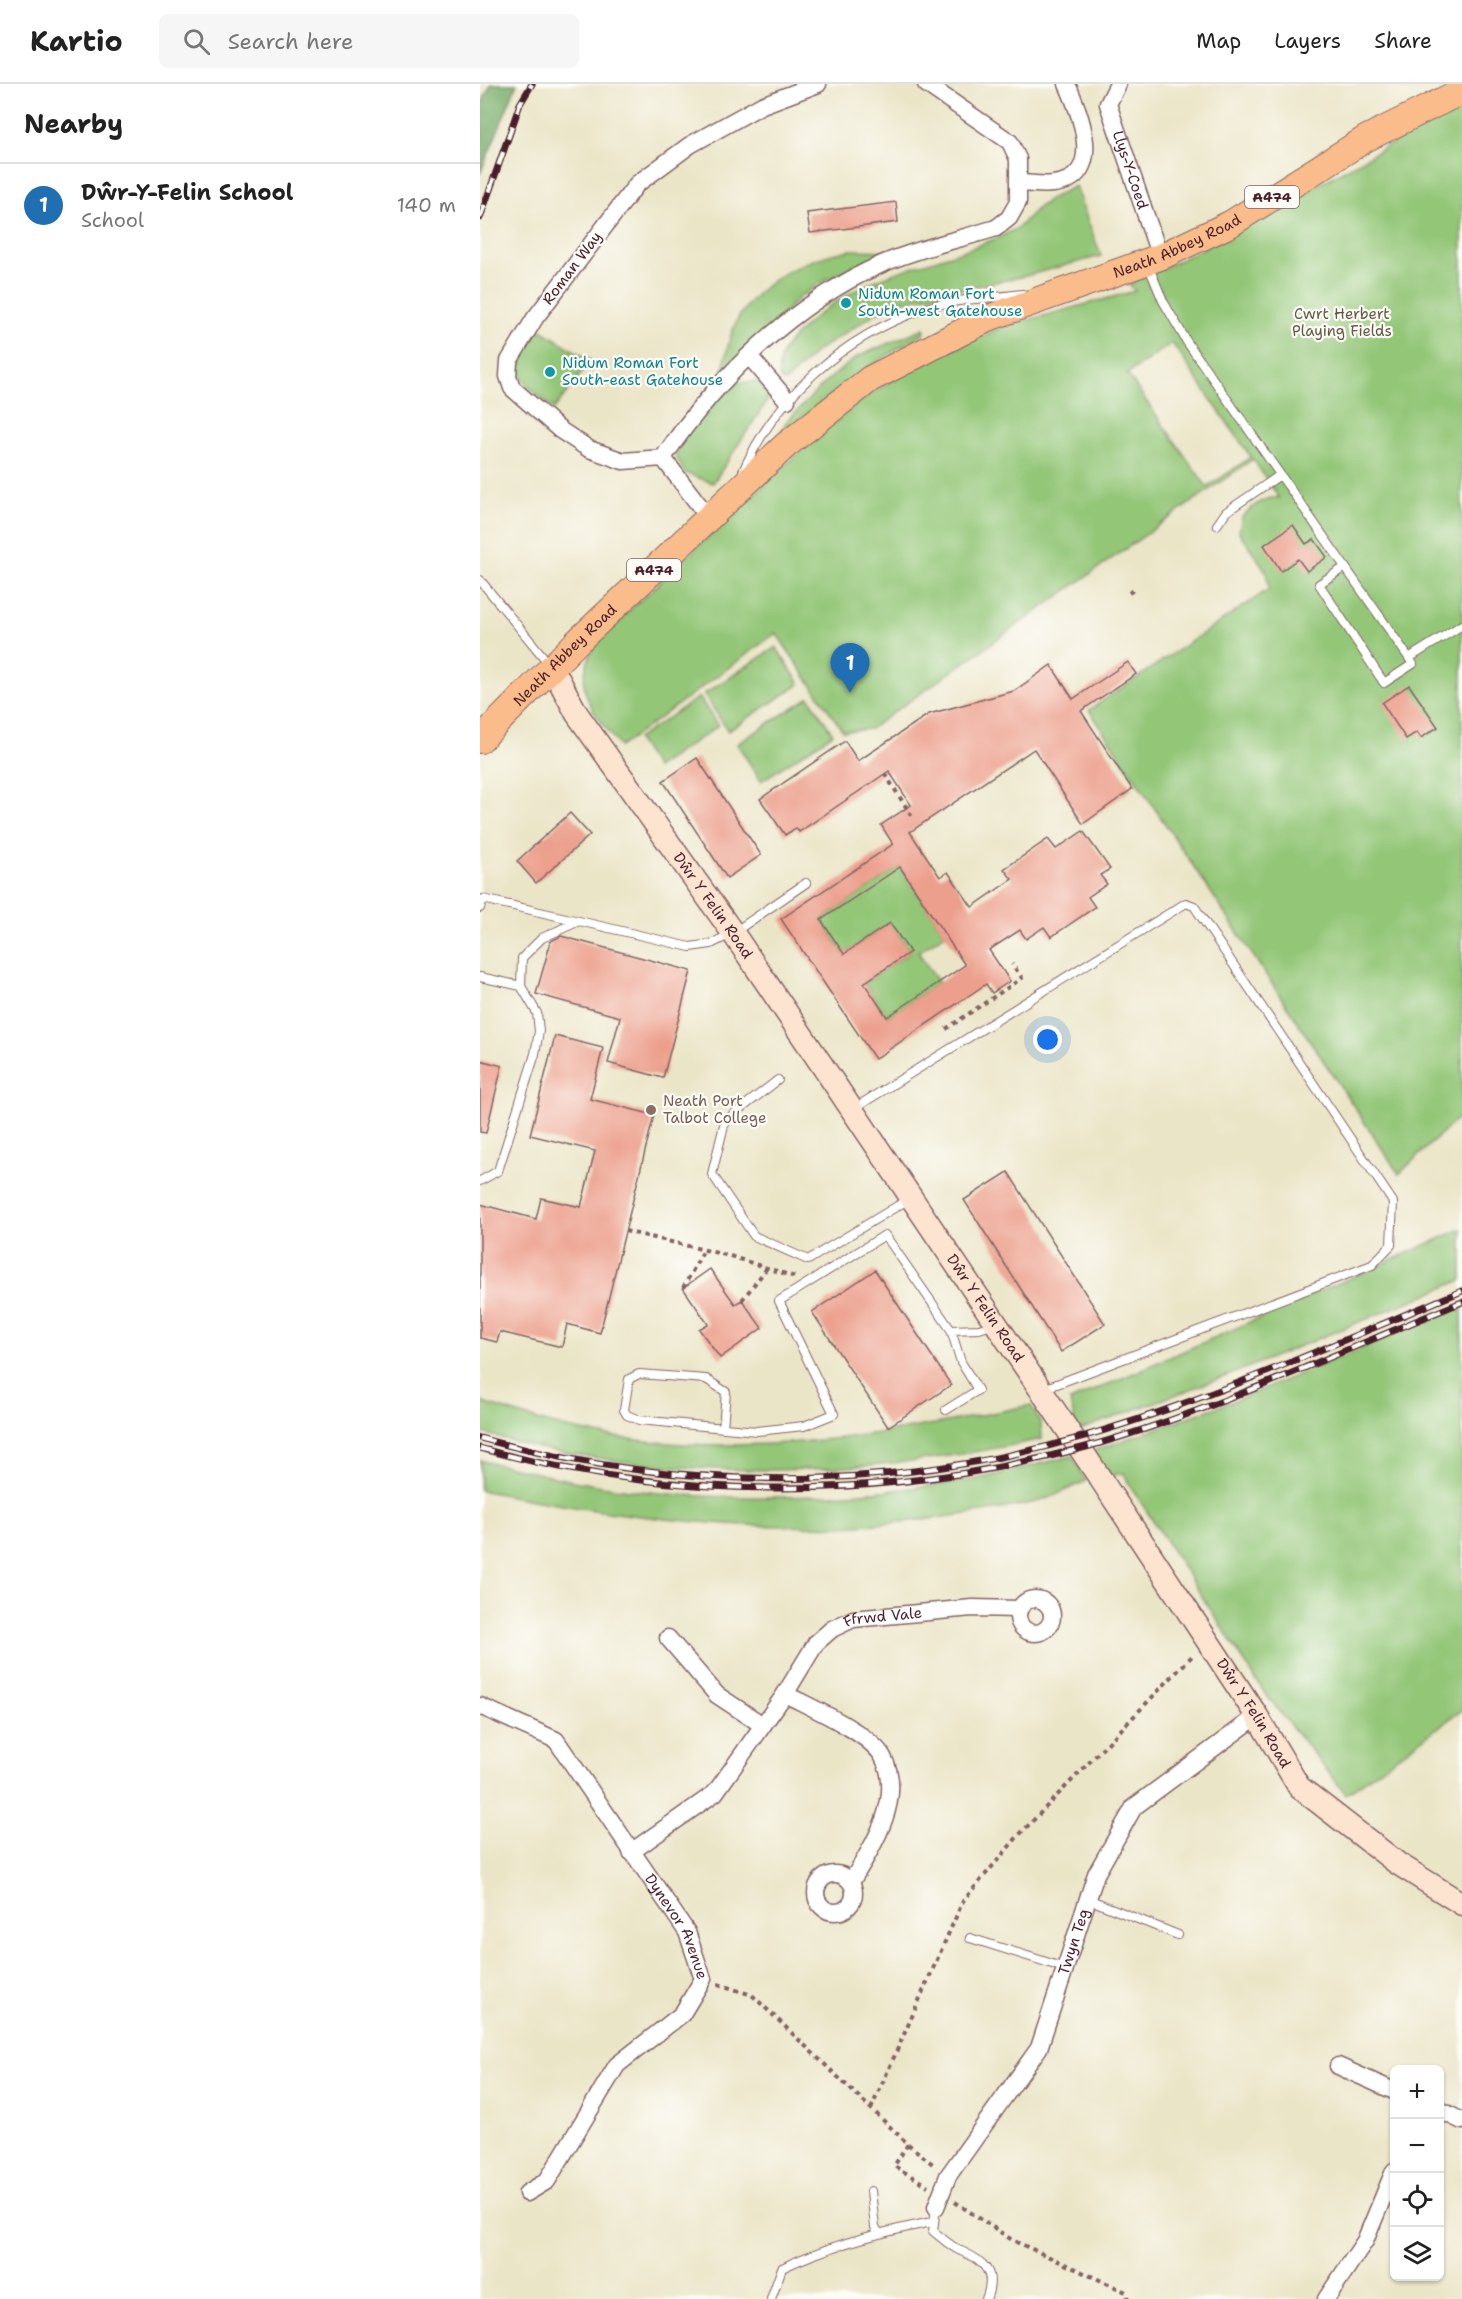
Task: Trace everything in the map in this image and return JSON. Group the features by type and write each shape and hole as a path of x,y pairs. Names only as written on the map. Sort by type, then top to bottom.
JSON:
{"main road":[{"name":"Neath Abbey Road","path":"480,740 553,669 576,643 732,499 786,445 870,379 991,317 1153,259 1230,224 1367,138 1435,99 1462,92"}],"street":[{"name":"Roman Way","path":"663,458 622,460 589,449 560,430 512,388 508,376 509,361 535,318 637,184 700,139 762,105 818,84"},
{"path":"709,518 663,458 712,396 782,324 824,295 883,263 996,228 1009,218 1018,202 1020,183 1018,159 1010,142 926,84"},
{"path":"1020,183 1053,184 1070,180 1082,167 1088,148 1067,84"},
{"name":"Llys-Y-Coed","path":"1118,84 1108,104 1153,259"},
{"path":"750,357 787,400"},
{"name":"Dŵr Y Felin Road","path":"553,669 577,714 733,933 912,1197 1257,1716 1299,1787 1397,1863 1462,1904"},
{"name":"Ffrwd Vale","path":"631,1852 715,1793 761,1724 785,1694 816,1643 832,1629 853,1619 972,1608 1019,1609"},
{"path":"668,1638 717,1695 761,1724"},
{"path":"785,1694 846,1726 882,1756 888,1777 889,1799 877,1839 851,1882"},
{"name":"Dynevor Avenue","path":"480,1706 556,1740 687,1932 703,1979 682,2014 616,2065 547,2181 527,2193"},
{"name":"Twyn Teg","path":"937,2208 948,2176 1039,2048 1096,1874 1134,1807 1257,1716"},
{"path":"1338,2066 1390,2089"},
{"path":"1444,2112 1462,2121"},
{"path":"1330,2298 1365,2241 1394,2173"}],"lane":[{"path":"1153,259 1163,301 1187,342 1280,475 1345,567 1413,664 1384,683 1318,584 1345,567"},
{"name":"Neath Abbey Road","path":"732,499 749,456 773,416 818,369 868,333 926,308 1075,286"},
{"path":"1217,525 1226,512 1280,475"},
{"path":"480,580 553,669"},
{"path":"1409,658 1462,625"},
{"path":"480,908 483,899 690,947 711,944 733,933 806,883"},
{"path":"852,1110 1186,903 1194,906 1393,1202 1391,1245 1372,1265 1040,1390"},
{"path":"480,1181 498,1171 536,1054 539,1031 537,1013 521,986 522,958 542,938 579,921"},
{"path":"480,977 521,986"},
{"path":"778,1080 725,1121 712,1174 754,1236 808,1260 912,1197"},
{"path":"723,1428 726,1392 706,1379 639,1374 629,1379 624,1410 627,1415 639,1420 723,1428 757,1431 804,1426 834,1414 779,1301 885,1235 951,1330 961,1362 978,1389 946,1410"},
{"path":"951,1330 979,1329 996,1323"},
{"path":"1089,1899 1178,1935"},
{"path":"970,1938 1065,1968"},
{"path":"872,2191 875,2227 879,2233"},
{"path":"771,2299 782,2268 879,2233 937,2208"},
{"path":"937,2208 933,2231 961,2251 981,2260 990,2280 986,2299"}],"path":[{"path":"1129,592 1136,588"},
{"path":"885,774 913,818"},
{"path":"946,1029 1022,978 1012,964"},
{"path":"625,1231 704,1250 810,1282"},
{"path":"683,1288 704,1250"},
{"path":"742,1300 767,1268"},
{"path":"871,2109 963,1901 1019,1835 1207,1641"},
{"path":"703,1979 752,1995 908,2144 948,2176"},
{"path":"908,2144 894,2166 937,2208 1100,2278 1126,2292 1128,2299"}],"green space":[{"path":"491,84 517,84 480,174 480,107"},
{"name":"Cwrt Herbert Playing Fields","path":"1462,106 1462,1114 1399,1174 1089,710 1269,589 1266,571 1239,532 1242,517 1250,510 1263,500 1279,498 1253,459 870,729 843,731 776,633 620,747 593,709 584,686 589,658 597,641 794,457 859,402 919,363 1002,327 1135,291 1129,284 1214,243","holes":["1172,343 1251,457 1207,487 1127,374"]},
{"path":"1075,186 1101,256 1021,277 899,302 876,313 816,352 785,382 780,379 779,364 783,351 802,329 827,308 852,292 878,280 1015,230 1042,205"},
{"path":"851,250 895,251 827,279 800,297 722,375 728,345 739,317 761,291 774,280 803,264"},
{"name":"Nidum Roman Fort South-east Gatehouse","path":"538,328 591,361 554,409 530,388 520,373 522,356"},
{"path":"924,328 925,332 865,369 779,435 786,422 829,379 857,357"},
{"path":"740,382 763,382 771,395 713,483 685,473 676,457 685,438 712,405"},
{"path":"776,647 800,684 728,731 704,694"},
{"path":"699,697 718,726 656,768 637,739"},
{"path":"809,697 833,734 761,781 737,744"},
{"path":"900,867 945,934 918,952 939,983 887,1017 864,983 910,952 890,923 844,954 821,920"},
{"path":"1462,1229 1462,1280 1232,1374 1077,1431 1070,1401"},
{"path":"1462,1307 1462,1710 1346,1794 1266,1695 1124,1473 1104,1477 1090,1452 1239,1399"},
{"path":"480,1402 563,1427 621,1438 680,1444 738,1445 797,1442 915,1428 1031,1405 1041,1424 1042,1439 921,1460 860,1466 738,1470 677,1467 616,1461 555,1451 480,1432"},
{"path":"1072,1456 1086,1481 1046,1499 989,1511 880,1524 765,1526 708,1523 594,1510 480,1490 480,1460 564,1479 628,1490 722,1497 796,1497 871,1492 960,1482"}],"building":[{"path":"896,202 898,222 810,233 807,213"},
{"path":"1293,525 1306,544 1314,539 1327,557 1307,571 1298,559 1281,571 1264,545"},
{"path":"1128,662 1136,674 1081,711 1132,789 1083,824 1034,749 910,832 940,877 948,872 972,907 1012,879 1004,869 1048,839 1056,849 1083,831 1110,869 1100,875 1107,884 1088,897 1095,907 1051,937 1044,927 1026,939 1020,930 989,950 1010,981 992,993 986,984 875,1059 781,919 893,844 881,825 911,805 889,771 799,832 796,828 785,835 760,799 845,741 858,761 929,714 1014,691 1051,665 1073,699","holes":["900,867 965,965 887,1017 864,983 910,952 890,923 844,954 821,920"]},
{"path":"1409,685 1438,727 1421,738 1417,732 1406,739 1382,703"},
{"path":"697,758 761,855 727,878 663,781"},
{"path":"570,813 590,835 536,883 517,861"},
{"path":"561,936 691,971 663,1078 608,1063 620,1017 536,994 551,941"},
{"path":"555,1036 603,1048 590,1099 654,1115 600,1333 567,1324 562,1347 500,1332 497,1342 480,1338 480,1204 536,1219 541,1198 581,1207 595,1151 530,1135"},
{"path":"480,1060 502,1066 486,1133 480,1132"},
{"path":"1008,1172 1105,1324 1061,1352 964,1200"},
{"path":"710,1269 735,1304 742,1300 762,1328 720,1358 699,1329 708,1324 683,1288"},
{"path":"875,1270 951,1385 888,1427 812,1312"}],"railway":[{"path":"480,218 520,104 532,84"},
{"path":"480,1438 554,1456 629,1468 706,1476 783,1479 860,1476 936,1468 1012,1455 1133,1421 1228,1387 1462,1291"},
{"path":"480,1448 554,1466 630,1478 706,1486 783,1488 860,1485 936,1477 1012,1465 1086,1447 1134,1432 1276,1380 1462,1302"}],"place":[{"name":"Nidum Roman Fort South-west Gatehouse","path":"846,303"},
{"name":"Nidum Roman Fort South-east Gatehouse","path":"550,372"},
{"name":"Dŵr-Y-Felin School","path":"850,693"},
{"name":"Neath Port Talbot College","path":"651,1110"}]}
